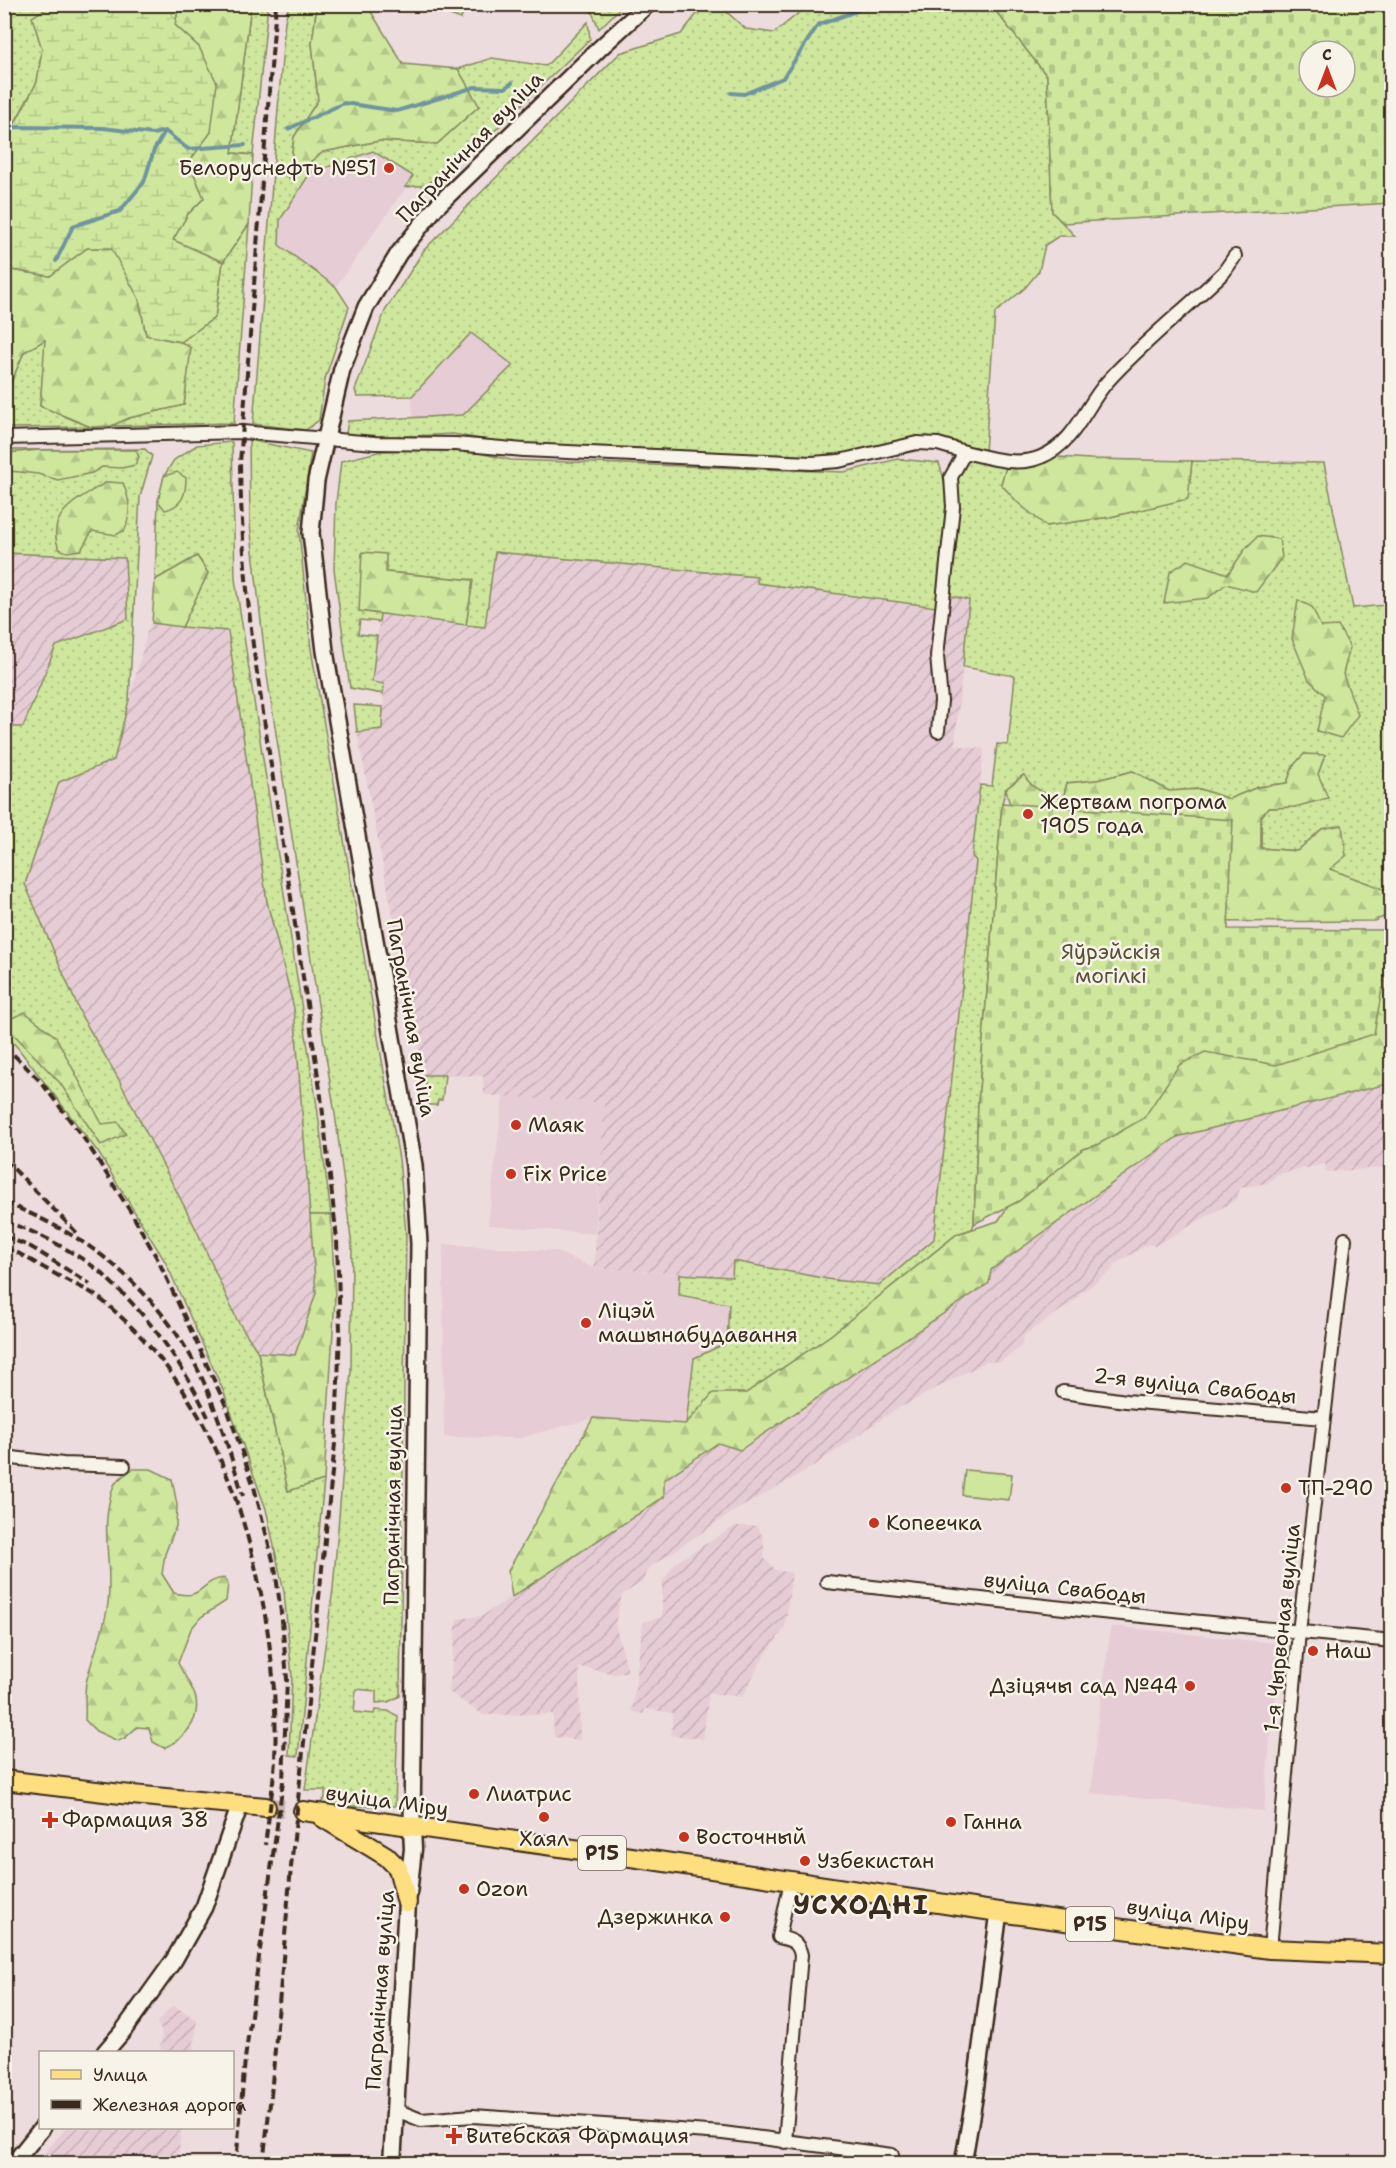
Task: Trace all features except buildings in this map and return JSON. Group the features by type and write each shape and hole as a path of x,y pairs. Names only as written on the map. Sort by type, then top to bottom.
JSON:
{"main road":[{"path":"4,1780 266,1807"},
{"name":"вуліца Міру","path":"407,1903 398,1868 386,1856 300,1811 1270,1949 1392,1954"},
{"name":"Пагранічная вуліца","path":"392,2163 407,1903 413,1849 412,1827"}],"street":[{"name":"Пагранічная вуліца","path":"412,1827 419,1244 414,1165 332,695 311,532 316,481 342,369 366,308 399,253 436,207 648,4"},
{"path":"4,438 242,432 375,443 455,444 524,450 812,463 839,461 917,443 938,444 998,460 1026,461 1054,450 1073,434 1106,383 1219,277 1235,256"},
{"path":"938,731 941,701 937,656 953,507 951,477 965,452"},
{"name":"1-я Чырвоная вуліца","path":"1270,1949 1299,1632 1345,1239"},
{"name":"2-я вуліца Свабоды","path":"1063,1392 1126,1401 1323,1418"},
{"path":"4,1457 63,1464 124,1466"},
{"name":"вуліца Свабоды","path":"827,1582 1392,1641"},
{"path":"106,2051 174,1960 204,1906 240,1805"},
{"path":"785,2142 801,1954 799,1946 794,1941 779,1937 791,1881"},
{"path":"963,2163 999,1912"},
{"path":"396,2110 421,2120 473,2116 723,2133 892,2155"},
{"path":"13,2163 40,2129"}],"shaded area":[{"path":"373,151 413,177 336,287 279,245 280,220 310,173"},
{"path":"471,333 513,365 463,415 413,418 412,396"},
{"path":"495,552 758,577 758,583 940,607 943,599 950,596 969,599 955,745 984,749 972,856 976,860 934,1239 880,1285 833,1280 733,1261 732,1277 594,1268 604,1103 484,1095 483,1076 424,1075 357,732 382,729 384,684 372,683 380,614 485,627"},
{"path":"5,553 126,558 128,619 56,646 23,727 5,727"},
{"path":"152,623 228,631 267,902 294,1008 316,1293 295,1356 258,1352 237,1320 197,1231 117,1076 82,1017 25,884 59,782 114,760 147,632"},
{"path":"1391,1083 1391,1167 1327,1172 1325,1164 1278,1174 1268,1183 1240,1188 1237,1199 1155,1246 1148,1244 1115,1264 1111,1271 1081,1293 1076,1300 1024,1335 1021,1347 1000,1362 987,1361 892,1412 812,1467 733,1512 650,1567 642,1582 622,1595 615,1624 628,1671 617,1674 579,1667 580,1740 554,1737 553,1714 483,1715 449,1692 457,1619 482,1616 664,1497 664,1480 718,1443 989,1283 991,1270 1177,1137"},
{"path":"503,1096 605,1103 595,1234 488,1225"},
{"name":"Ліцэй машынабудавання","path":"443,1244 555,1251 594,1268 680,1274 679,1295 729,1304 727,1343 694,1358 686,1424 593,1418 520,1438 444,1437"},
{"path":"735,1526 757,1526 763,1537 765,1559 776,1570 792,1573 785,1627 760,1663 742,1697 709,1693 703,1739 671,1735 673,1713 645,1709 644,1714 632,1712 643,1622 662,1617 662,1583 675,1563"},
{"name":"Дзіцячы сад №44","path":"1111,1626 1283,1644 1270,1739 1264,1811 1091,1793 1097,1727"},
{"path":"173,2005 197,2020 193,2051 160,2050 162,2033 157,2022"},
{"path":"65,2129 182,2129 177,2163 36,2163"}],"green space":[{"path":"433,4 466,5 461,19 431,8"},
{"path":"5,5 52,5 33,17 42,49 37,82 15,122 5,124"},
{"path":"52,5 179,5 175,25 199,47 217,83 211,132 189,162 204,198 188,214 173,240 223,262 215,317 181,342 146,335 139,299 111,248 87,248 50,276 5,269 5,142 37,82 42,49 32,17"},
{"path":"179,5 251,5 232,153 253,155 249,224 223,262 173,240 188,214 204,198 188,162 211,132 199,47 175,25"},
{"path":"251,5 268,5 253,155 232,153"},
{"path":"289,5 317,5 312,43 318,100 294,137 289,177 323,152 379,141 437,144 479,106 458,69 492,58 546,66 588,22 590,39 488,137 466,146 427,185 405,187 413,176 373,151 310,173 280,220 279,245 336,287 349,307 325,379 319,420 306,430 253,424 285,21"},
{"path":"317,5 369,5 368,7 403,64 458,69 479,106 437,144 379,141 323,152 289,178 294,137 318,100 312,43"},
{"path":"589,5 623,5 599,29"},
{"path":"704,5 722,8 746,29 774,33 800,12 821,5 991,5 1047,76 1052,212 1075,236 1059,236 1045,245 1039,271 1025,288 995,313 985,452 1010,454 1001,484 1046,526 1110,517 1187,499 1192,461 1324,463 1353,608 1386,605 1392,650 1391,892 1329,869 1322,829 1297,851 1261,848 1261,817 1268,808 1295,807 1318,774 1325,755 1293,766 1287,783 1258,787 1229,799 1200,789 1169,791 1133,771 1097,780 1067,783 1063,799 1040,791 1023,775 1006,789 1002,803 978,1103 972,1229 957,1234 831,1335 746,1393 713,1394 686,1424 694,1358 727,1343 729,1304 679,1295 680,1274 732,1277 733,1261 833,1280 880,1285 934,1239 976,861 972,856 980,785 992,786 997,744 1008,745 1015,676 963,667 969,600 950,596 958,508 953,449 904,447 843,460 519,446 453,434 373,438 346,434 348,421 463,415 513,365 471,333 412,396 357,397 355,390 385,311 424,250 620,53 681,34"},
{"path":"991,5 1391,5 1391,203 1063,223 1052,212 1047,76"},
{"path":"249,224 234,423 111,426 129,418 184,405 190,349 181,342 215,317 223,262"},
{"path":"87,248 112,248 139,299 146,335 181,342 191,348 184,405 129,418 111,426 91,427 40,406 45,340 24,352 5,397 5,269 50,276"},
{"path":"46,339 40,406 91,427 5,428 5,397 24,352"},
{"path":"249,440 311,453 299,531 311,649 399,1159 406,1233 400,1696 388,1702 376,1703 376,1691 356,1689 354,1712 374,1714 375,1710 388,1711 398,1716 395,1806 318,1806 325,1798 325,1790 305,1790 333,1589 351,1371 352,1247 336,1121 267,675 250,524"},
{"path":"232,442 235,579 317,1106 331,1215 310,1215 294,1008 267,902 228,631 182,627 208,573 197,556 155,580 158,501 164,476 174,460 197,445"},
{"path":"456,448 511,460 844,472 898,459 939,463 947,498 947,516 936,607 757,583 757,577 495,552 485,627 466,625 473,580 386,572 359,611 380,614 379,622 360,620 358,634 377,636 372,682 384,684 383,694 350,688 334,569 336,503 341,461 382,451"},
{"path":"145,449 152,456 140,497 129,700 114,760 59,782 25,884 82,1017 117,1076 197,1231 237,1320 258,1352 288,1491 324,1480 298,1756 289,1755 292,1677 284,1592 266,1509 223,1390 166,1263 98,1152 5,1034 5,727 23,727 56,646 128,619 125,558 5,553 5,450"},
{"path":"39,450 136,450 139,457 135,465 122,468 102,467 92,473 58,480 38,474 10,471 5,465 8,453"},
{"path":"1010,454 1090,459 1192,461 1188,499 1110,517 1046,526 1017,502 1001,484"},
{"path":"177,472 186,478 184,495 179,503 165,510 158,501 164,476"},
{"path":"107,482 123,483 129,512 125,530 116,535 92,531 81,550 67,552 59,549 56,536 61,515 77,500"},
{"path":"1258,536 1279,539 1282,557 1256,592 1226,584 1208,598 1164,603 1170,572 1188,560 1228,574 1245,549"},
{"path":"362,552 386,554 386,572 473,580 466,625 359,611"},
{"path":"197,556 208,573 182,627 152,623 155,580"},
{"path":"1298,600 1312,607 1321,627 1338,626 1350,647 1343,674 1358,715 1341,738 1317,731 1325,695 1309,680 1292,639"},
{"path":"354,705 383,707 382,729 357,732"},
{"path":"1304,754 1325,755 1318,774 1328,798 1295,807 1268,808 1261,817 1261,848 1297,851 1322,829 1342,825 1346,856 1330,869 1391,892 1391,914 1374,921 1209,922 1012,814 1006,789 1024,775 1031,785 1040,791 1063,799 1067,783 1097,780 1133,771 1169,791 1200,789 1229,799 1258,787 1287,783 1293,766"},
{"name":"Яўрэйскія могілкі","path":"1002,803 1233,820 1228,929 1386,930 1386,988 1382,989 1374,1034 1276,1065 1205,1052 1179,1065 1144,1118 1097,1145 1083,1149 1019,1201 974,1224 978,1103"},
{"path":"1391,948 1391,1083 1177,1137 991,1270 989,1283 740,1450 718,1443 664,1480 664,1497 512,1597 508,1571 593,1418 686,1424 713,1393 746,1393 831,1335 957,1234 998,1221 1018,1192 984,1163"},
{"path":"25,1012 56,1037 102,1124 118,1122 126,1134 101,1145 60,1083 5,1025 5,1021"},
{"path":"424,1075 445,1075 442,1100 438,1100 437,1105 429,1105"},
{"path":"310,1215 331,1215 335,1298 324,1480 288,1491 258,1352 295,1355 316,1293"},
{"path":"133,1469 151,1469 172,1479 177,1505 176,1526 165,1554 162,1574 174,1593 191,1594 210,1582 224,1578 228,1584 226,1601 201,1617 191,1629 178,1663 195,1695 196,1715 184,1735 164,1748 153,1742 149,1728 137,1727 118,1741 96,1731 85,1720 86,1683 108,1603 107,1517 109,1503 116,1482"},
{"path":"965,1470 1012,1474 1009,1500 962,1495"}],"waterway":[{"path":"731,93 744,94 783,78 818,25 875,4"},
{"path":"288,129 344,103 397,111 475,87 505,88 512,83"},
{"path":"4,132 16,127 103,128 153,134 165,131 188,149 245,145"},
{"path":"56,261 73,226 120,211 144,182 154,150 165,131"}],"tunnel":[{"path":"266,1807 286,1809"}],"railway":[{"path":"263,2164 336,1434 340,1330 337,1240 321,1096 254,653 241,510 240,463 276,4"},
{"path":"4,1045 41,1082 85,1140 158,1260 227,1408 254,1487 275,1568 287,1679 283,1782 245,2059 236,2164"},
{"path":"4,1159 78,1234"},
{"path":"4,1202 60,1228 97,1252 132,1282 164,1317 201,1376 219,1421 243,1496"},
{"path":"4,1221 53,1242 102,1273 143,1315 168,1347 208,1417"},
{"path":"4,1236 31,1247 90,1284"},
{"path":"4,1249 16,1252 89,1292 126,1322 152,1349 174,1378 194,1408 214,1446 246,1532 267,1625 275,1716 275,1759 265,1845"}],"place":[{"name":"Белоруснефть №51","path":"389,168"},
{"name":"Жертвам погрома 1905 года","path":"1028,814"},
{"name":"Маяк","path":"516,1125"},
{"name":"Fix Price","path":"511,1174"},
{"name":"Ліцэй машынабудавання","path":"586,1323"},
{"name":"ТП-290","path":"1286,1488"},
{"name":"Копеечка","path":"874,1523"},
{"name":"Наш","path":"1313,1651"},
{"name":"Дзіцячы сад №44","path":"1190,1686"},
{"name":"Лиатрис","path":"474,1794"},
{"name":"Хаял","path":"544,1817"},
{"name":"Фармация 38","path":"50,1820"},
{"name":"Ганна","path":"951,1822"},
{"name":"Восточный","path":"684,1837"},
{"name":"Узбекистан","path":"805,1861"},
{"name":"Ozon","path":"464,1889"},
{"name":"Дзержинка","path":"725,1917"},
{"name":"Витебская Фармация","path":"454,2136"}],"district":[{"name":"УСХОДНІ","path":"861,1905"}]}
